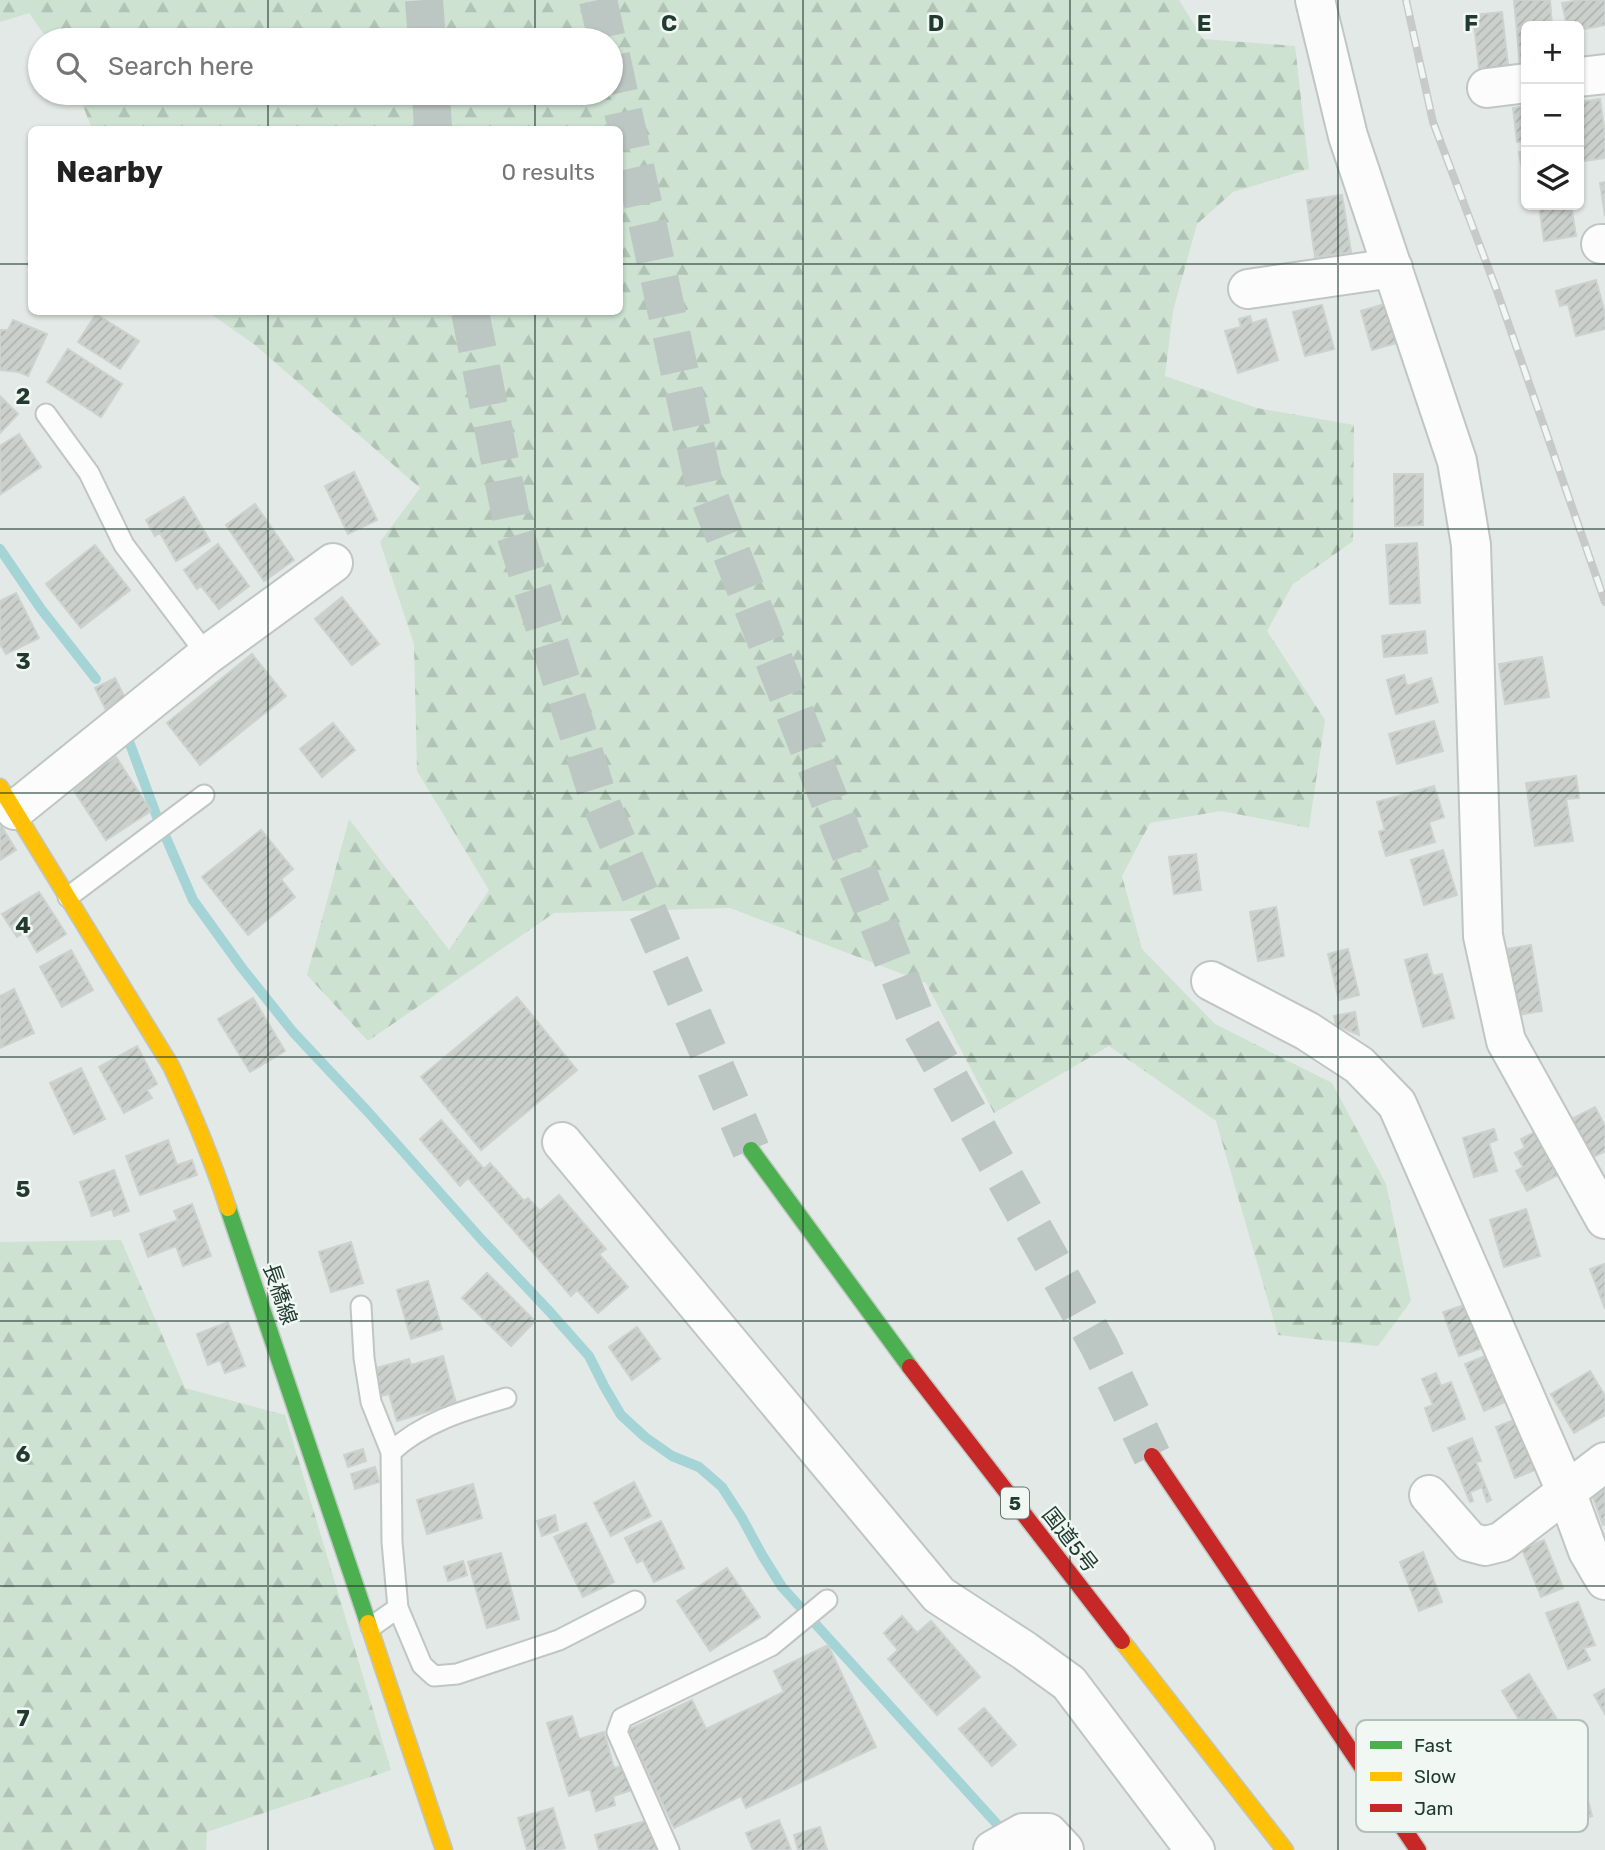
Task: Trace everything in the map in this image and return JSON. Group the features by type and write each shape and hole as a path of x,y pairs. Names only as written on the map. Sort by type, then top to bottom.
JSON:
{"main road":[{"name":"長橋線","path":"7,799 171,1066 194,1114 211,1156 444,1850"},
{"name":"国道5号","path":"751,1150 901,1356 1285,1850"},
{"path":"1152,1456 1356,1758"},
{"path":"1406,1832 1418,1850"}],"street":[{"path":"1315,0 1348,136 1457,461 1471,545 1483,936 1506,1041 1605,1219"},
{"path":"1584,76 1605,74"},
{"path":"1487,88 1521,84"},
{"path":"1248,289 1393,268"},
{"path":"7,799 333,563"},
{"path":"1211,981 1307,1031 1359,1065 1397,1104 1566,1491 1588,1551 1605,1580"},
{"path":"562,1142 939,1595 1069,1683 1195,1850"},
{"path":"1429,1495 1471,1542 1485,1546 1502,1542 1605,1462"},
{"path":"1006,1842 1048,1833 1064,1850"}],"lane":[{"path":"46,414 89,473 124,545 207,655"},
{"path":"68,897 204,795"},
{"path":"361,1306 364,1358 371,1402 391,1452 392,1542 398,1608 422,1665 433,1676 457,1674 559,1640 635,1601"},
{"path":"391,1452 405,1438 459,1412 506,1398"},
{"path":"669,1850 617,1732 622,1718 771,1646 827,1600"},
{"path":"371,1628 398,1608"}],"green space":[{"path":"0,0 1179,0 1203,39 1295,46 1309,169 1233,192 1197,224 1173,311 1165,376 1257,408 1354,425 1353,541 1293,584 1267,631 1325,720 1309,828 1221,811 1150,823 1122,876 1142,949 1215,1024 1332,1083 1386,1184 1411,1301 1378,1346 1278,1335 1216,1121 1109,1046 994,1113 926,983 730,908 554,913 368,1041 307,975 349,819 449,950 489,890 417,771 414,644 380,542 420,488 255,345 212,315 623,315 623,126 91,126 83,105 623,105 623,28 40,28 29,13 0,22"},
{"path":"121,1240 185,1388 285,1415 391,1770 207,1832 206,1850 0,1850 0,1242"}],"building":[{"path":"1514,0 1550,0 1552,21 1521,21 1520,65"},
{"path":"1605,0 1605,25 1584,29 1584,21 1566,21 1562,3"},
{"path":"1502,12 1509,74 1480,77 1473,15"},
{"path":"1600,99 1605,158 1584,161 1584,101"},
{"path":"1521,107 1521,142 1517,142 1513,108"},
{"path":"1605,182 1605,216 1600,183"},
{"path":"1342,195 1351,252 1315,257 1307,200"},
{"path":"1540,210 1572,210 1576,236 1544,241"},
{"path":"1596,280 1605,313 1605,329 1576,336 1568,304 1560,306 1556,291"},
{"path":"1388,303 1400,342 1372,350 1361,311"},
{"path":"1322,305 1334,349 1305,356 1293,312"},
{"path":"95,315 139,341 120,369 78,342"},
{"path":"1250,316 1252,323 1266,319 1278,360 1238,373 1225,331 1241,327 1239,319"},
{"path":"13,320 47,334 28,376 0,370 0,330 8,330"},
{"path":"68,349 122,384 101,417 47,382"},
{"path":"0,396 18,414 0,433"},
{"path":"19,434 41,467 1,494 0,446"},
{"path":"354,472 377,520 348,534 325,486"},
{"path":"1394,474 1423,474 1423,525 1395,526"},
{"path":"184,497 210,541 176,561 160,533 155,536 146,520"},
{"path":"255,504 294,560 264,581 226,525"},
{"path":"1417,543 1420,603 1390,604 1386,545"},
{"path":"218,544 249,586 219,609 201,586 197,589 184,570"},
{"path":"95,545 130,590 81,628 46,584"},
{"path":"16,593 39,638 6,654 0,644 0,601"},
{"path":"342,597 379,644 352,665 315,619"},
{"path":"1425,631 1427,653 1384,657 1382,636"},
{"path":"252,654 286,696 200,765 167,723"},
{"path":"1542,657 1549,697 1505,704 1499,664"},
{"path":"1404,675 1407,686 1431,678 1438,702 1396,714 1387,680"},
{"path":"115,678 128,704 108,714 95,688"},
{"path":"1434,721 1443,751 1397,764 1389,734"},
{"path":"333,723 355,750 322,777 300,749"},
{"path":"116,757 151,811 106,840 71,786"},
{"path":"1576,776 1579,798 1566,799 1573,841 1535,846 1526,783"},
{"path":"1434,786 1444,817 1429,822 1435,842 1386,856 1379,832 1385,830 1377,802"},
{"path":"0,824 16,850 0,860"},
{"path":"261,830 293,869 281,879 295,897 248,935 202,877"},
{"path":"1443,850 1457,895 1424,905 1411,860"},
{"path":"1196,854 1201,890 1174,894 1169,857"},
{"path":"39,892 66,934 37,952 25,932 17,937 2,914"},
{"path":"1276,907 1284,956 1258,961 1250,912"},
{"path":"1531,945 1542,1011 1518,1015 1507,949"},
{"path":"1348,949 1359,995 1339,1000 1328,954"},
{"path":"71,950 93,990 62,1007 40,967"},
{"path":"1427,954 1433,976 1442,974 1454,1018 1423,1027 1405,960"},
{"path":"14,989 34,1033 0,1048 0,996"},
{"path":"517,997 577,1070 481,1150 421,1077"},
{"path":"253,998 285,1051 250,1072 218,1019"},
{"path":"1355,1012 1359,1035 1336,1025 1334,1016"},
{"path":"137,1046 157,1084 147,1090 152,1098 124,1113 99,1067"},
{"path":"81,1068 105,1119 74,1134 50,1083"},
{"path":"1595,1107 1605,1126 1605,1151 1584,1162 1564,1123"},
{"path":"441,1120 484,1169 490,1163 524,1201 528,1198 540,1211 559,1195 606,1249 599,1254 628,1287 598,1313 577,1290 571,1296 468,1178 460,1186 420,1139"},
{"path":"1494,1129 1497,1140 1489,1143 1497,1171 1474,1177 1463,1138"},
{"path":"1535,1132 1558,1175 1527,1191 1516,1171 1523,1167 1515,1153 1525,1148 1521,1139"},
{"path":"168,1140 177,1165 192,1160 197,1175 140,1195 126,1156"},
{"path":"114,1170 129,1211 114,1216 112,1209 92,1216 80,1182"},
{"path":"192,1204 211,1256 183,1266 176,1246 148,1257 140,1234 178,1220 174,1211"},
{"path":"1526,1209 1540,1256 1504,1267 1490,1220"},
{"path":"351,1242 363,1283 331,1292 319,1252"},
{"path":"1604,1264 1605,1267 1605,1309 1590,1269"},
{"path":"487,1273 535,1321 511,1346 462,1298"},
{"path":"428,1281 442,1329 411,1339 397,1290"},
{"path":"1473,1302 1488,1346 1459,1356 1443,1312"},
{"path":"228,1322 245,1366 225,1373 220,1360 208,1365 197,1334"},
{"path":"637,1327 660,1359 632,1380 609,1347"},
{"path":"1492,1353 1510,1400 1484,1411 1465,1364"},
{"path":"443,1356 456,1403 397,1421 389,1394 381,1396 373,1369 409,1359 411,1365"},
{"path":"1590,1371 1605,1396 1605,1415 1574,1433 1551,1394"},
{"path":"1436,1373 1441,1386 1451,1382 1465,1419 1433,1431 1425,1408 1433,1405 1422,1379"},
{"path":"1521,1417 1540,1468 1515,1478 1496,1427"},
{"path":"1472,1438 1481,1461 1476,1462 1491,1500 1487,1502 1482,1487 1470,1492 1473,1501 1470,1502 1448,1448"},
{"path":"363,1449 366,1461 348,1467 344,1455"},
{"path":"375,1467 379,1482 355,1489 351,1474"},
{"path":"634,1482 651,1516 611,1536 594,1503"},
{"path":"1605,1483 1605,1524 1603,1525 1590,1489"},
{"path":"473,1484 482,1518 427,1534 417,1500"},
{"path":"555,1515 558,1530 542,1536 537,1521"},
{"path":"661,1521 684,1568 654,1582 643,1560 637,1563 625,1538"},
{"path":"586,1523 614,1582 583,1597 554,1537"},
{"path":"1544,1540 1563,1588 1541,1597 1522,1549"},
{"path":"1423,1552 1442,1602 1419,1611 1400,1562"},
{"path":"501,1553 519,1619 487,1628 468,1562"},
{"path":"463,1561 467,1575 448,1581 444,1567"},
{"path":"727,1568 760,1617 710,1651 677,1601"},
{"path":"1578,1602 1595,1645 1584,1648 1590,1660 1568,1669 1546,1613"},
{"path":"902,1616 917,1633 931,1621 980,1677 937,1715 888,1659 898,1650 884,1633"},
{"path":"828,1645 876,1747 746,1808 741,1796 674,1828 628,1730 692,1700 706,1729 784,1692 774,1671"},
{"path":"1529,1674 1557,1720 1519,1720 1502,1691"},
{"path":"1605,1689 1605,1714 1594,1695"},
{"path":"984,1708 1016,1745 992,1766 959,1729"},
{"path":"572,1716 579,1739 604,1732 614,1768 624,1765 632,1790 613,1796 615,1805 596,1811 590,1789 569,1796 547,1723"},
{"path":"1588,1800 1592,1816 1588,1817"},
{"path":"553,1808 565,1848 527,1850 518,1818"},
{"path":"649,1820 657,1850 599,1850 595,1835"},
{"path":"779,1820 791,1850 753,1850 746,1833"},
{"path":"820,1827 827,1850 798,1850 794,1835"}],"waterway":[{"path":"0,549 41,609 96,679"},
{"path":"130,744 157,817 193,900 293,1032 589,1356 621,1415 645,1437 672,1456 699,1467 722,1487 782,1587 1005,1833"}],"tunnel":[{"path":"424,0 426,28"},
{"path":"598,0 604,28"},
{"path":"432,105 433,126"},
{"path":"622,105 704,484 917,1021 1099,1346 1152,1456"},
{"path":"471,315 513,527 598,797 751,1150"}],"railway":[{"path":"1406,0 1433,122 1497,291 1605,602"}],"traffic: fast":[{"path":"751,1150 910,1367"},
{"path":"228,1208 368,1623"}],"traffic: slow":[{"path":"0,787 171,1066 202,1136 228,1208"},
{"path":"368,1623 444,1850"},
{"path":"1122,1641 1285,1850"}],"traffic: jam":[{"path":"910,1367 1122,1641"},
{"path":"1152,1456 1356,1758"},
{"path":"1406,1832 1418,1850"}]}
